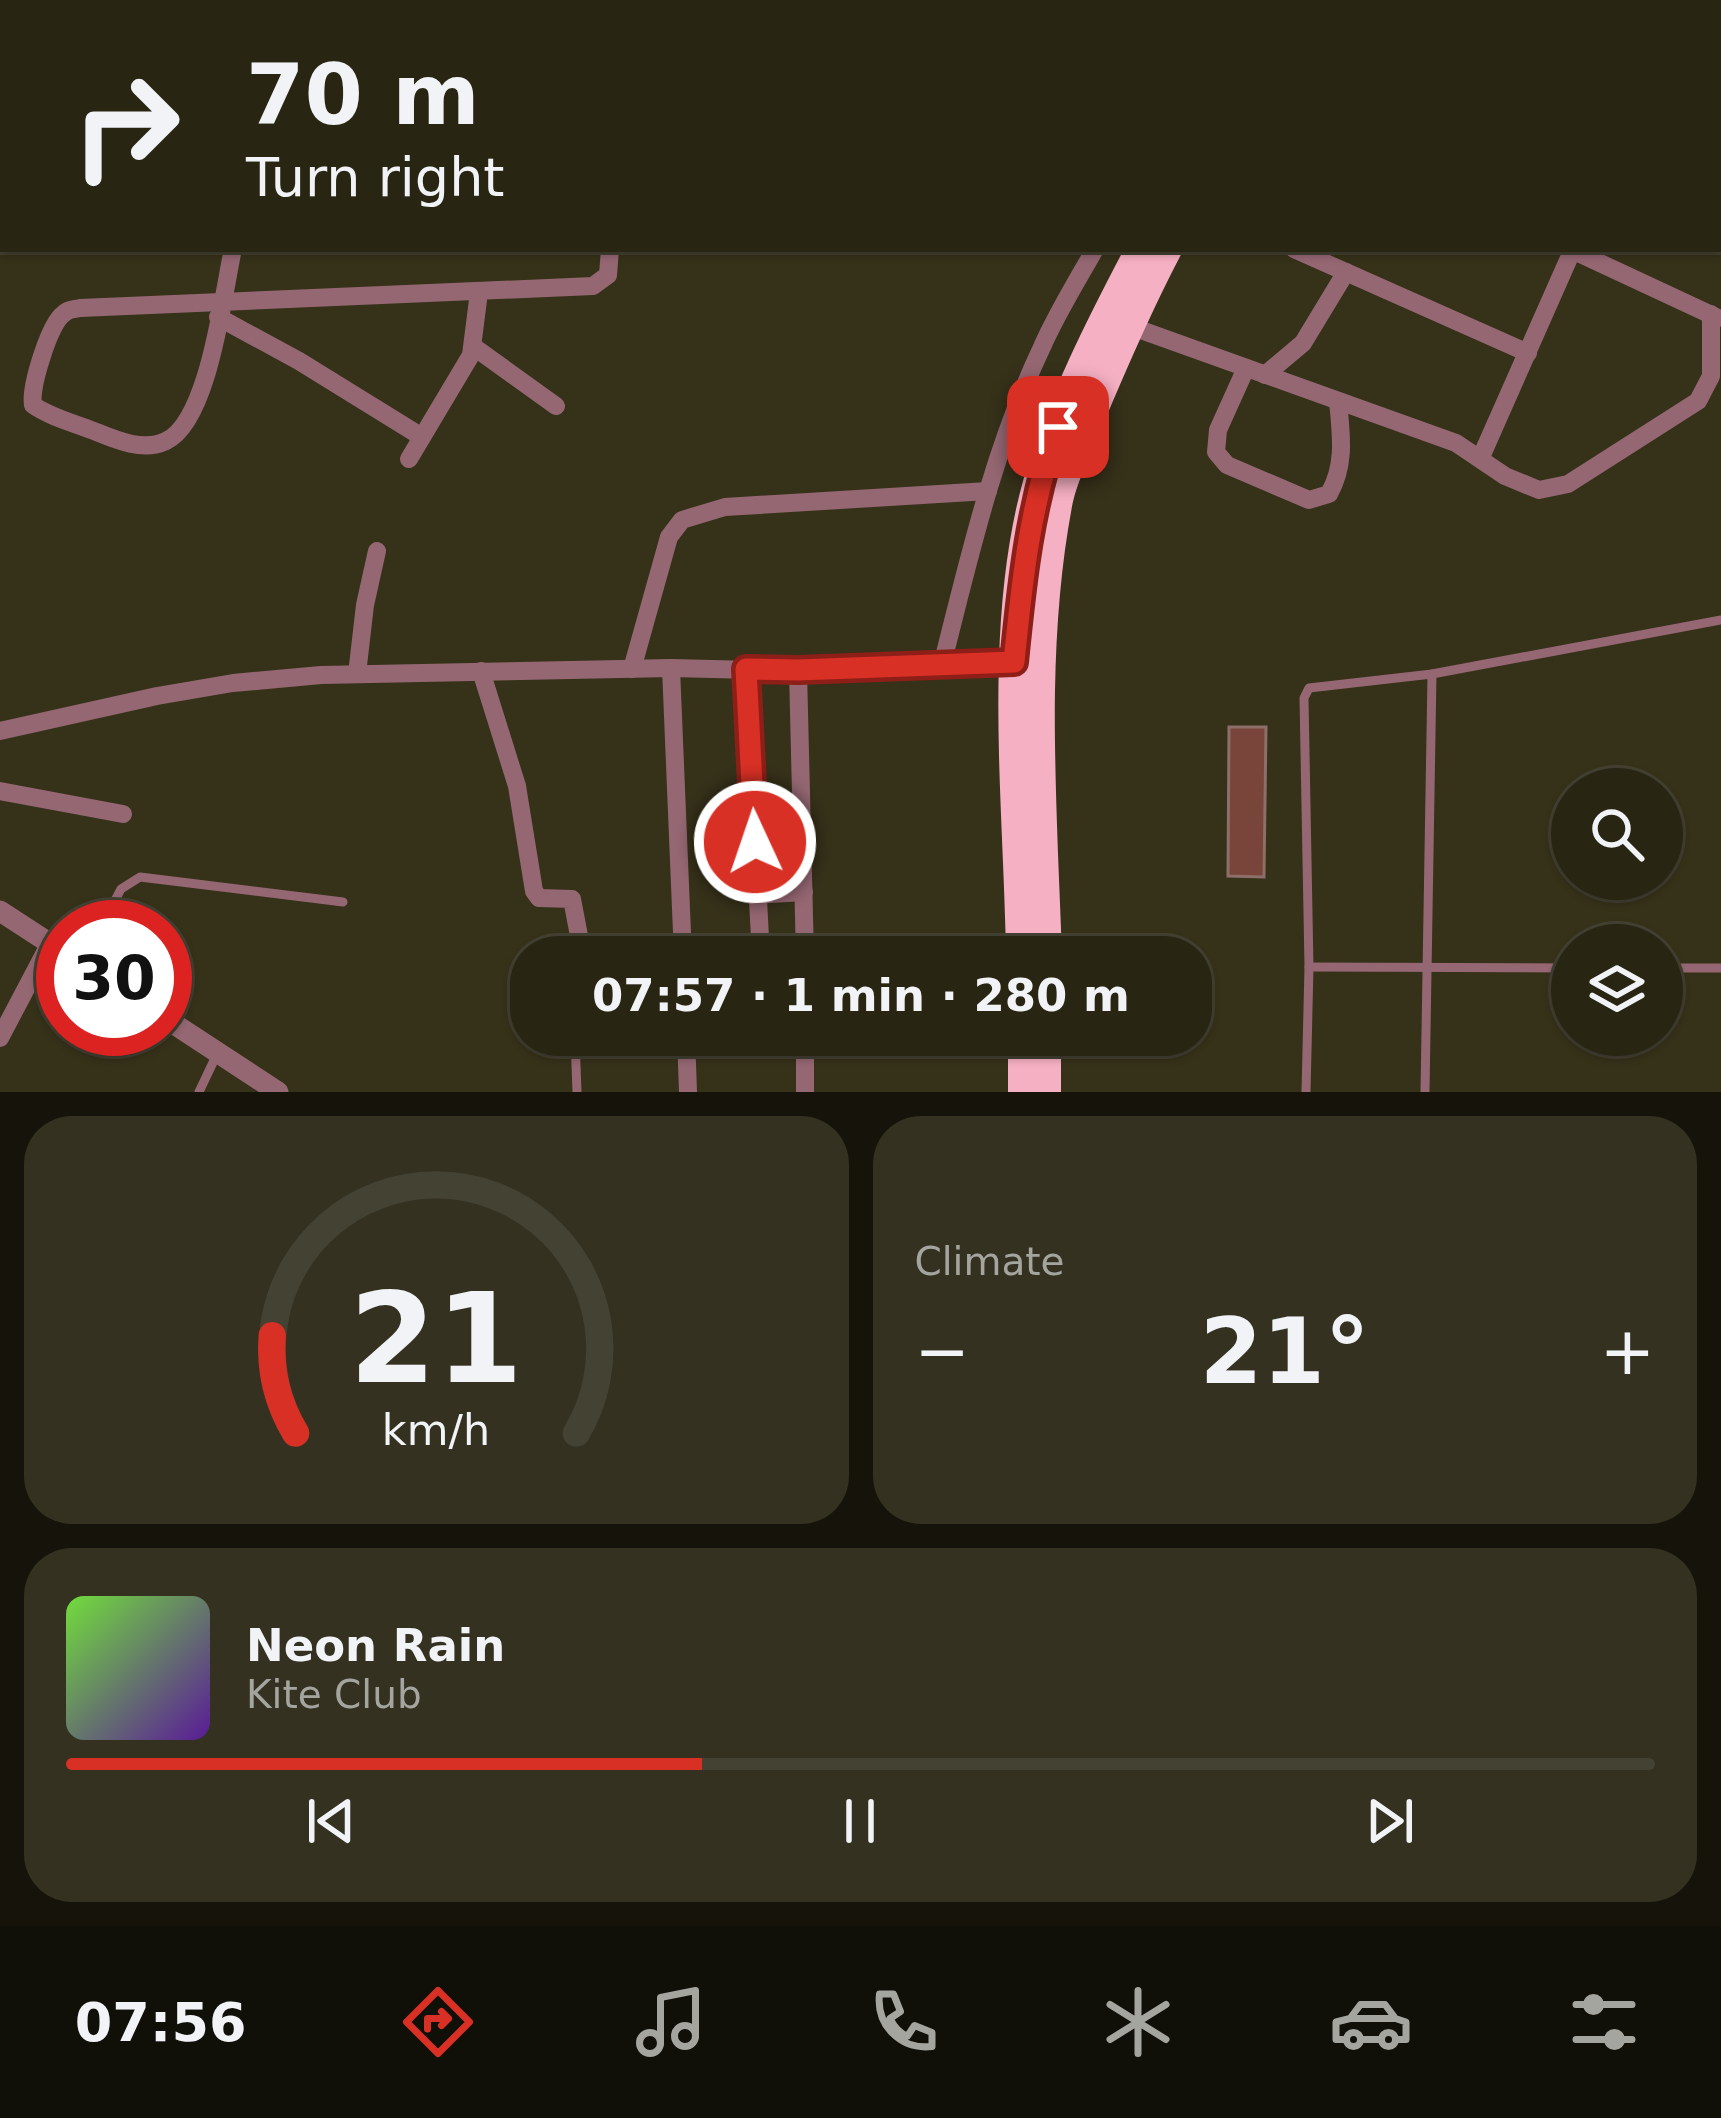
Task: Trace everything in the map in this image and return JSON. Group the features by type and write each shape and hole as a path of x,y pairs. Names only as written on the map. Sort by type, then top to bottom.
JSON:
{"highway":[{"path":"1021,936 1014,662 1026,546 1038,484 1095,343 1140,252"},
{"path":"1046,936 1041,770 1046,574 1059,496 1127,325 1165,252"},
{"path":"1023,1056 1024,1092"},
{"path":"1046,1056 1046,1092"}],"street":[{"path":"232,252 220,310 199,400 190,419 163,443 125,443 33,405 31,390 56,323 71,309 220,310 593,286 608,275 610,252"},
{"path":"942,665 988,491 1042,346 1093,252"},
{"path":"1301,252 1528,352"},
{"path":"1481,457 1571,252"},
{"path":"1127,325 1444,439 1527,487 1554,489 1698,401 1711,376 1716,317 1578,252"},
{"path":"1338,401 1340,472 1329,494 1309,500 1227,465 1216,452 1219,430 1256,371 1303,343 1346,272"},
{"path":"409,458 475,347 479,292"},
{"path":"220,310 422,437"},
{"path":"475,347 556,406"},
{"path":"632,669 669,537 682,520 724,507 988,491"},
{"path":"357,674 377,551"},
{"path":"0,731 233,683 357,674 798,670 1014,662"},
{"path":"671,668 682,936"},
{"path":"746,669 759,936"},
{"path":"798,670 805,936"},
{"path":"481,671 518,786 534,891 539,898 572,899 579,936"},
{"path":"0,790 123,814"},
{"path":"755,895 804,892"},
{"path":"0,911 36,935"},
{"path":"0,1038 36,980"},
{"path":"192,1036 278,1092"},
{"path":"687,1056 688,1092"},
{"path":"805,1056 805,1092"}],"lane":[{"path":"1306,1092 1306,693 1320,684 1432,674 1721,620"},
{"path":"1425,1092 1432,674"},
{"path":"115,900 121,889 140,878 343,902"},
{"path":"1309,967 1551,968"},
{"path":"1683,968 1721,968"},
{"path":"199,1092 218,1053"},
{"path":"576,1056 577,1092"}],"building":[{"path":"1229,727 1266,727 1264,877 1228,876"}],"route":[{"path":"755,842 746,669 1014,662 1026,546 1038,484 1058,427"}]}
